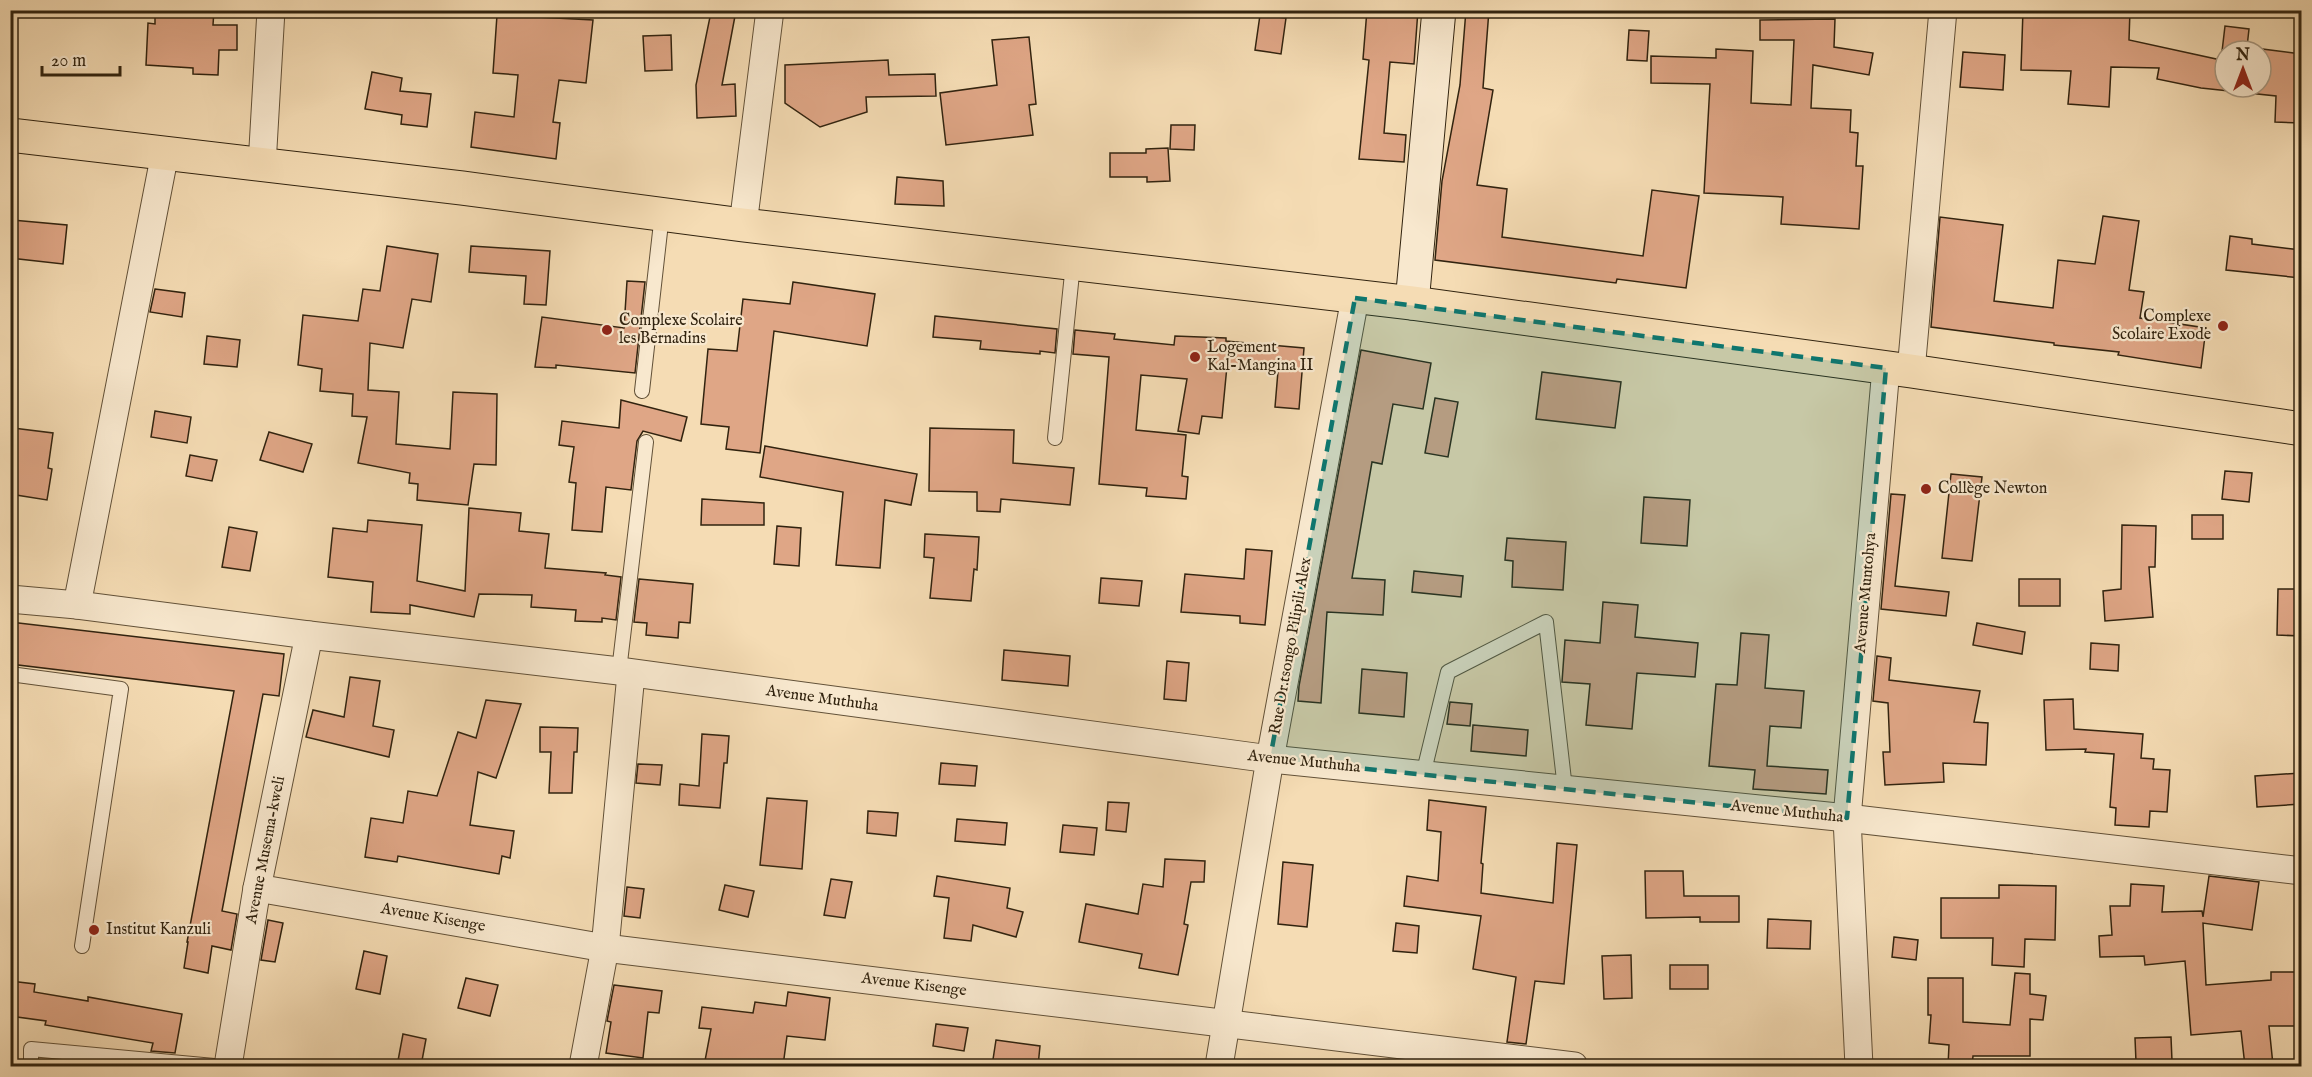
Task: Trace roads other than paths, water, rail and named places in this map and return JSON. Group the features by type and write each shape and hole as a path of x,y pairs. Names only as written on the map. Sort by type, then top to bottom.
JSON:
{"main road":[{"path":"10,135 462,188 742,225 1412,303 1899,369 2301,429"}],"street":[{"path":"262,165 271,10"},
{"path":"742,225 770,10"},
{"path":"1412,303 1438,10"},
{"name":"Avenue Muntohya","path":"1859,1066 1847,818 1943,10"},
{"path":"77,605 165,153"},
{"name":"Rue Dr.tsongo Pilipili Alex","path":"1219,1066 1270,759 1355,298"},
{"name":"Avenue Muthuha","path":"10,599 77,605 309,636 625,672 1270,759 1847,818 2301,872"},
{"name":"Avenue Musema-kweli","path":"228,1066 257,888 309,636"},
{"path":"583,1066 605,948 625,672"},
{"name":"Avenue Kisenge","path":"257,888 605,948 1574,1066"}],"lane":[{"path":"642,392 662,214"},
{"path":"1055,438 1073,264"},
{"path":"625,672 646,442"},
{"path":"1424,775 1448,672 1546,622 1565,789"},
{"path":"10,674 121,689 82,946"},
{"path":"31,1066 31,1049 214,1066"}],"place":[{"name":"Complexe Scolaire Exode","path":"2223,326"},
{"name":"Complexe Scolaire les Bernadins","path":"607,330"},
{"name":"Logement Kal-Mangina II","path":"1195,357"},
{"name":"Collège Newton","path":"1926,489"},
{"name":"Institut Kanzuli","path":"94,930"}]}
